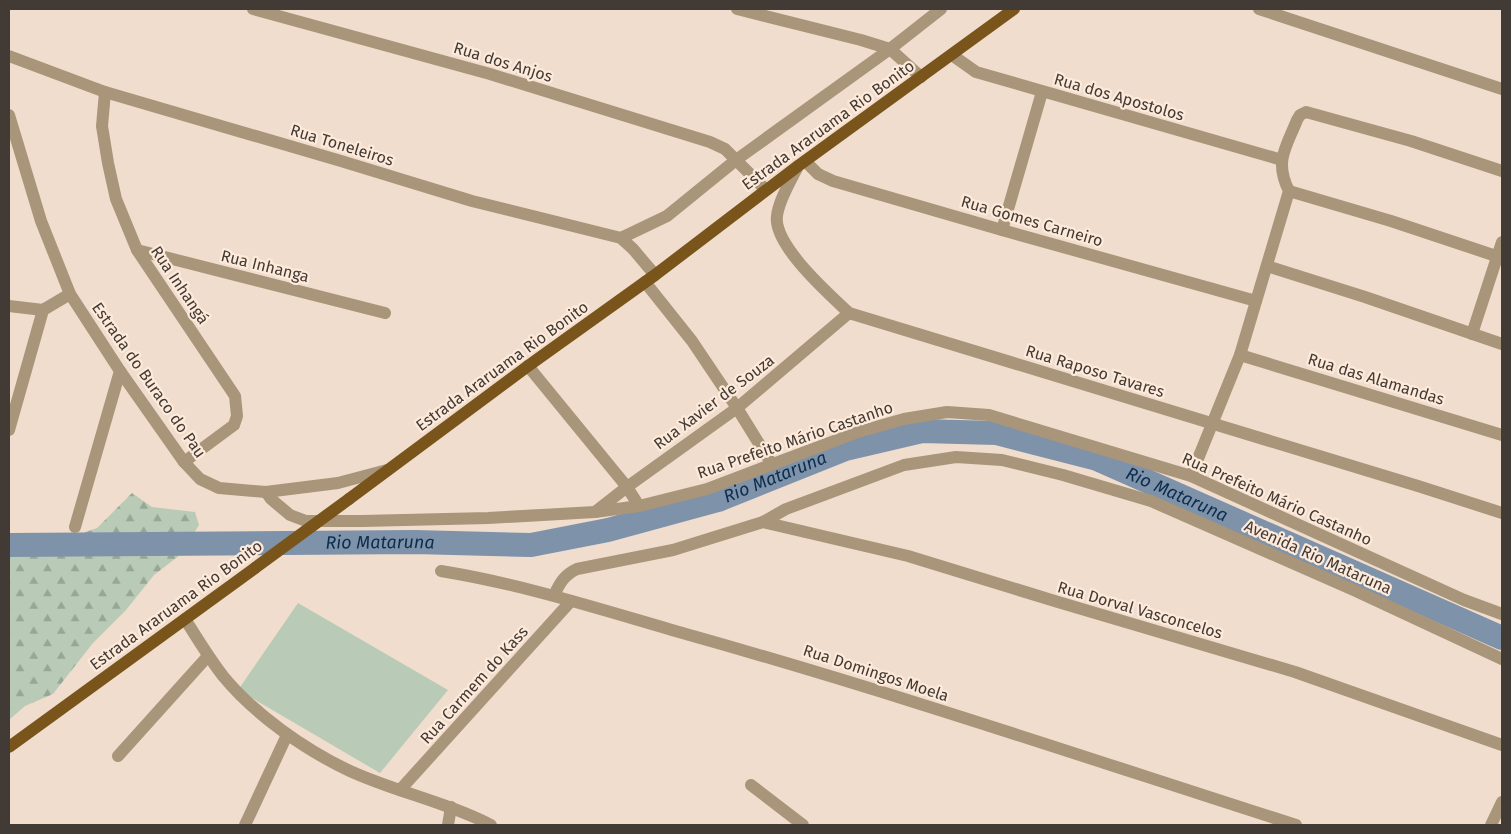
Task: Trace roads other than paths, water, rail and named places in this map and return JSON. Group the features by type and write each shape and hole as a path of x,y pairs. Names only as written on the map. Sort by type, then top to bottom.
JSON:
{"main road":[{"name":"Estrada Araruama Rio Bonito","path":"9,747 650,278 801,163 1014,9"}],"street":[{"name":"Rua dos Anjos","path":"253,9 490,74 710,142 725,149 766,190"},
{"path":"736,9 890,49 921,78"},
{"path":"771,464 737,408 650,278 633,249 621,238 667,216 736,160 890,49 942,9"},
{"path":"1259,9 1502,89"},
{"name":"Rua dos Apostolos","path":"952,55 976,72 1282,160"},
{"name":"Rua Toneleiros","path":"9,56 105,92 341,161 472,202 621,238"},
{"name":"Rua Inhangá","path":"105,92 102,126 108,163 116,199 137,250 235,396 237,416 234,425 184,462"},
{"path":"1002,230 1042,92"},
{"path":"1191,476 1240,355 1267,266 1289,191 1282,178 1282,160 1300,115 1306,112 1411,141 1502,171"},
{"name":"Estrada do Buraco do Pau","path":"9,115 15,154 70,294 120,371 184,462 200,480 219,488 266,492 338,483 389,470"},
{"name":"Rua Gomes Carneiro","path":"801,163 833,181 1256,301"},
{"name":"Rua Raposo Tavares","path":"801,163 777,216 778,233 792,254 849,314 1213,423 1502,513"},
{"path":"1289,191 1391,221 1500,257"},
{"path":"1472,334 1500,257 1502,242"},
{"name":"Rua Inhanga","path":"137,250 385,313"},
{"path":"1267,266 1502,344"},
{"path":"9,306 43,310 70,294"},
{"path":"9,430 43,310"},
{"name":"Rua Xavier de Souza","path":"595,512 737,408 849,314"},
{"name":"Rua das Alamandas","path":"1240,355 1502,435"},
{"path":"528,366 627,487 639,506"},
{"path":"75,527 120,371"},
{"name":"Rua Prefeito Mário Castanho","path":"266,492 271,499 290,515 306,521 488,518 595,512 639,506 707,488 867,430 904,419 947,412 989,415 1191,476 1464,600 1502,614"},
{"name":"Avenida Rio Mataruna","path":"554,595 567,574 577,569 673,550 763,522 786,509 904,465 956,458 1002,460 1063,475 1151,501 1356,591 1502,659"},
{"name":"Rua Dorval Vasconcelos","path":"763,522 908,556 1295,672 1502,745"},
{"name":"Rua Domingos Moela","path":"441,571 483,578 554,595 572,602 794,664 1296,825"},
{"name":"Rua Carmem do Kass","path":"400,790 572,602"},
{"path":"185,619 208,656 224,677 252,705 287,735 350,771 451,807 491,825"},
{"path":"118,756 208,656"},
{"path":"245,825 287,735"},
{"path":"752,785 803,825"},
{"path":"1491,825 1502,802"},
{"path":"448,825 451,807"}],"waterway":[{"name":"Rio Mataruna","path":"9,545 415,542 531,545 608,530 718,500 845,449 922,431 996,433 1097,459 1502,638"}]}
